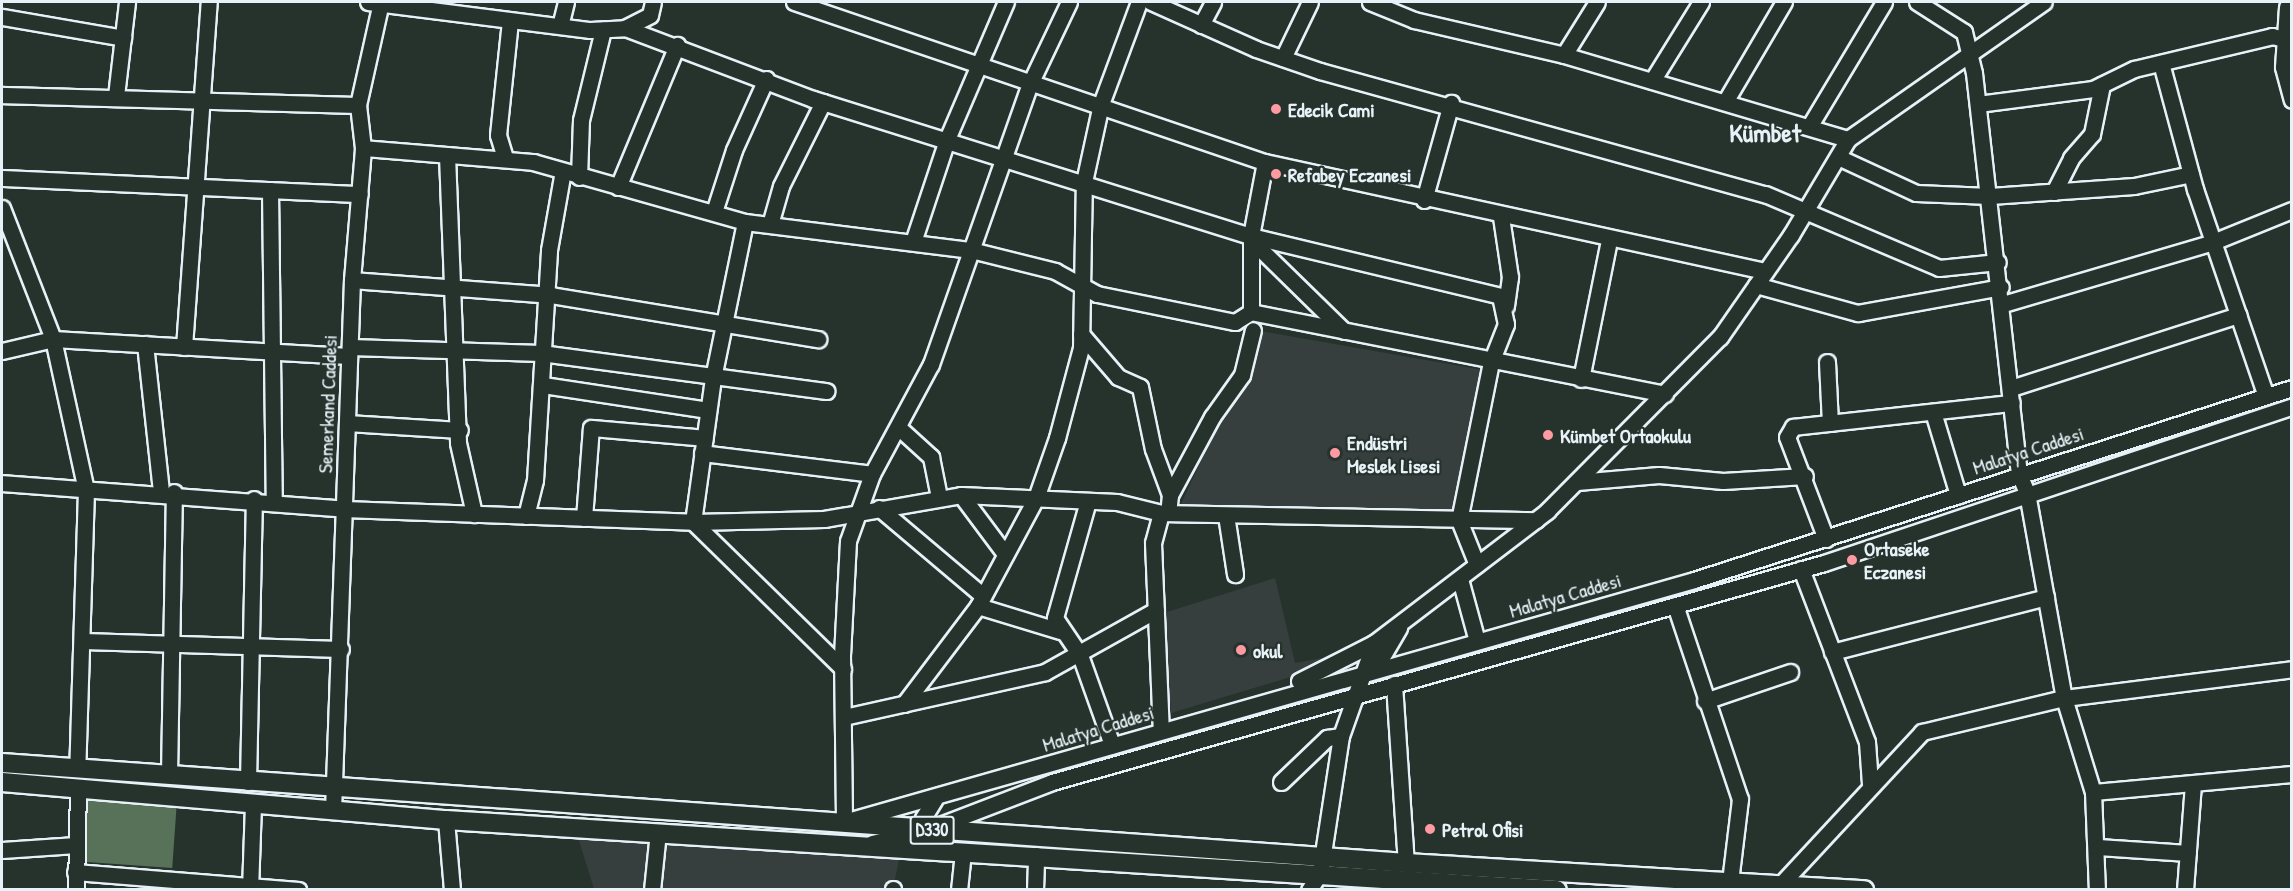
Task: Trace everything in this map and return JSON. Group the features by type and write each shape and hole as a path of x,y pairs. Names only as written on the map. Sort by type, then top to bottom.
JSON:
{"main road":[{"name":"D330","path":"2,763 337,789 844,822 1322,865 1557,890"},
{"name":"D330","path":"2,782 447,820 963,851 1322,865 1406,863 1864,890"}],"street":[{"path":"116,96 127,2"},
{"path":"184,347 200,97 209,2"},
{"path":"376,2 510,21 603,30 625,28 650,15 653,2"},
{"name":"Semerkand Caddesi","path":"333,811 337,789 352,280 363,148 358,105 376,2"},
{"path":"560,26 566,2"},
{"path":"794,2 1029,86 1265,162 1501,217 1765,271"},
{"path":"913,242 948,137 1006,2"},
{"path":"844,822 843,669 848,541 872,474 931,364 1006,158 1029,86 1069,2"},
{"path":"904,704 981,601 1036,498 1057,438 1081,334 1084,182 1100,110 1139,2"},
{"path":"1151,2 1283,58 1451,103 1765,194 1939,268 1998,262"},
{"path":"1201,25 1213,2"},
{"path":"1283,58 1310,2"},
{"path":"1370,2 1414,20 1564,55 1848,139"},
{"path":"1564,55 1597,2"},
{"path":"1652,81 1701,2"},
{"path":"1725,102 1784,2"},
{"path":"1809,127 1884,2"},
{"path":"1917,2 1964,32 1965,54 1978,104 1990,196 2019,474 2027,493 2064,699 2093,792 2098,847 2097,890"},
{"path":"1254,703 1374,643 1401,625 1536,520 1577,482 1720,337 1806,211 1848,139 1965,54 2044,2"},
{"path":"2285,6 2288,40 2283,67 2292,100"},
{"path":"2,17 123,38"},
{"path":"505,158 498,135 510,21"},
{"path":"625,28 677,45 823,102 948,137 1251,238 1487,291 1506,306"},
{"path":"579,177 581,120 603,30"},
{"path":"1978,104 2102,85 2161,63 2272,36 2288,40"},
{"path":"618,187 677,45"},
{"path":"2283,67 2292,54"},
{"path":"2161,63 2191,174 2266,396"},
{"path":"714,212 734,150 766,79"},
{"path":"2054,192 2071,158 2092,135 2102,85"},
{"path":"2,95 200,97 358,105"},
{"path":"771,221 781,186 823,102"},
{"path":"1424,200 1451,103"},
{"path":"363,148 505,158 563,171 745,222 771,221 971,250 1083,283 1097,294 1235,322 1251,312 1491,362 1665,394"},
{"path":"447,155 448,283 460,430 458,443 474,514"},
{"path":"1838,157 1917,193 1990,196 2054,192 2134,186 2191,174"},
{"path":"1251,312 1251,238 1265,162"},
{"path":"526,516 535,480 551,295 549,250 563,171"},
{"path":"2,178 194,185 360,195"},
{"path":"270,190 274,501"},
{"path":"2,208 53,339 86,490 83,641 77,769"},
{"path":"2003,304 2213,242 2292,210"},
{"path":"1477,565 1459,519 1491,362 1506,324 1510,277 1501,217"},
{"path":"693,522 713,378 745,222"},
{"path":"1251,238 1344,331"},
{"path":"1581,378 1609,240"},
{"path":"352,280 448,283 551,295 818,339"},
{"path":"1756,285 1858,313 2001,287"},
{"path":"1826,538 1805,476 1787,437 1793,427 1933,412 2012,396 2239,315"},
{"path":"1161,730 1153,543 1170,495 1212,417 1242,375 1253,330"},
{"path":"1081,334 1118,377 1140,387 1153,449 1170,495"},
{"path":"2,351 53,339 273,352 454,351 545,354 713,378 770,380 826,391"},
{"path":"146,344 167,492 174,642 169,775"},
{"path":"1827,362 1830,423"},
{"path":"543,385 708,410"},
{"name":"Malatya Caddesi","path":"844,822 935,800 1359,671 1477,641 1826,538 2292,388"},
{"path":"866,845 927,830 1052,782 1801,569 2292,406"},
{"path":"1933,412 1958,495"},
{"path":"347,423 460,430"},
{"path":"584,518 591,428 872,474"},
{"path":"898,428 932,457 939,497"},
{"path":"1577,482 1659,475 1723,481 1805,476"},
{"path":"2,483 86,490 167,492 344,509 693,522 824,519 858,511 962,495 1088,501 1165,513 1536,520"},
{"path":"962,495 1005,554"},
{"path":"248,782 254,499"},
{"path":"1060,632 1056,600 1088,501"},
{"path":"879,508 981,601 1060,632 1080,655 1112,746"},
{"path":"1226,515 1235,574"},
{"path":"693,522 843,669"},
{"path":"1801,569 1867,742 1870,784"},
{"path":"1460,579 1477,641"},
{"path":"1832,652 2046,597"},
{"path":"1675,605 1705,701 1740,799 1730,882"},
{"path":"844,717 1045,672 1080,655 1156,610"},
{"path":"1355,696 1377,666 1401,625"},
{"path":"83,641 174,642 341,649"},
{"path":"1309,890 1322,865 1341,736 1355,696 1359,671 1374,643"},
{"path":"1780,885 1870,784 1922,732 2064,699 2292,669"},
{"path":"1705,701 1790,672"},
{"path":"1394,684 1406,863"},
{"path":"1281,782 1327,738 1341,736"},
{"path":"2093,792 2292,774"},
{"path":"2185,890 2193,783"},
{"path":"76,890 78,788"},
{"path":"933,849 922,818 935,800"},
{"path":"250,888 253,804"},
{"path":"447,820 452,890"},
{"path":"652,890 657,832"},
{"path":"2,850 76,845"},
{"path":"2098,847 2187,853"},
{"path":"959,890 963,851"},
{"path":"1035,890 1036,855"},
{"path":"75,872 164,884 298,890"}],"shaded area":[{"name":"Endüstri Meslek Lisesi","path":"1249,329 1483,370 1454,513 1181,504 1228,403"},
{"path":"1275,578 1295,663 1323,658 1297,675 1171,713 1164,613"},
{"path":"577,834 899,859 893,889 594,889"}],"green space":[{"path":"88,797 177,803 172,868 83,862"}],"place":[{"name":"Edecik Cami","path":"1276,109"},
{"name":"Refabey Eczanesi","path":"1276,174"},
{"name":"Kümbet Ortaokulu","path":"1548,435"},
{"name":"Endüstri Meslek Lisesi","path":"1335,453"},
{"name":"Ortaseke Eczanesi","path":"1852,560"},
{"name":"okul","path":"1241,650"},
{"name":"Petrol Ofisi","path":"1430,829"}],"district":[{"name":"Kümbet","path":"1765,133"}]}
